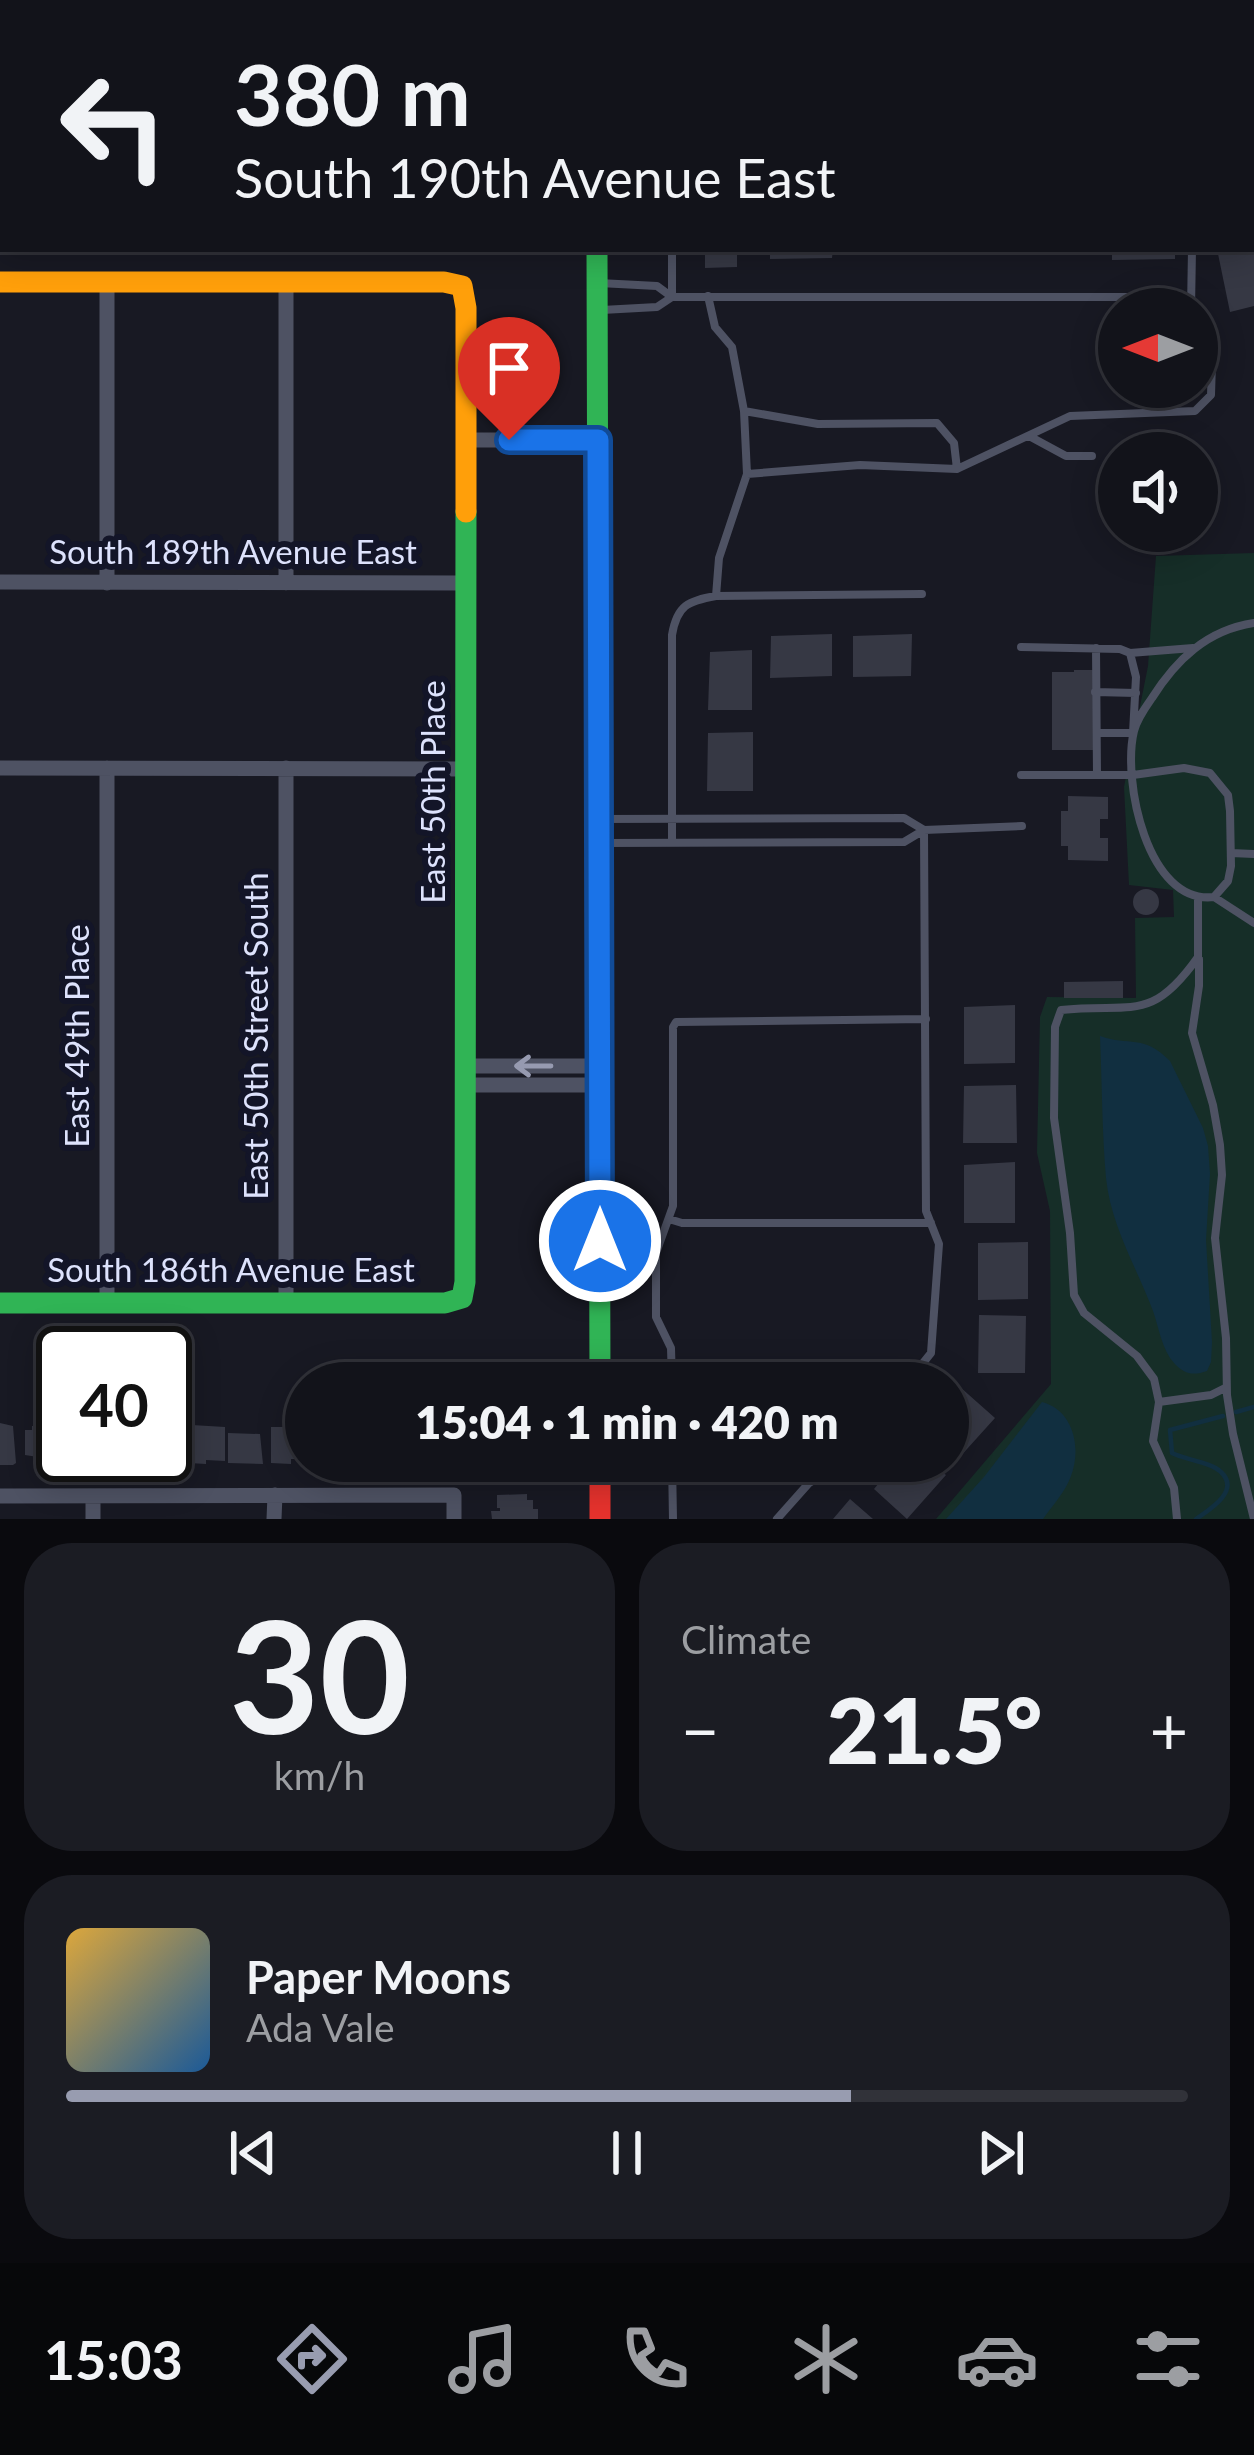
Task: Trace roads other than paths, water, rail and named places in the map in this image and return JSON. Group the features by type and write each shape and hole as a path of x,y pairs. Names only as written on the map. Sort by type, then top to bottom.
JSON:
{"street":[{"path":"597,252 600,1362"},
{"path":"0,282 286,282 286,583"},
{"path":"107,282 107,583"},
{"name":"East 50th Place","path":"286,282 444,282 462,286 466,308 462,1298"},
{"path":"465,440 598,440"},
{"name":"South 189th Avenue East","path":"0,582 466,583"},
{"name":"East 49th Place","path":"107,768 107,1303"},
{"name":"East 50th Street South","path":"286,768 286,1303"},
{"path":"0,769 466,769"},
{"path":"466,1076 600,1075"},
{"name":"South 186th Avenue East","path":"0,1303 446,1303 462,1298"},
{"path":"600,1482 600,1519"},
{"path":"274,1495 274,1519"},
{"path":"0,1496 454,1495 454,1519"},
{"path":"92,1496 92,1519"}],"lane":[{"path":"672,252 672,297"},
{"path":"1191,288 1192,252"},
{"path":"597,283 657,286 672,297"},
{"path":"708,296 716,327 732,346 744,411 747,474 719,558 716,596"},
{"path":"597,311 657,307 672,297 1098,297"},
{"path":"747,474 860,465 956,469 1070,416 1198,408"},
{"path":"744,411 818,424 937,423 953,443 956,469"},
{"path":"1029,436 1066,456 1092,456"},
{"path":"672,843 672,634 675,618 685,605 716,596 922,594"},
{"path":"1133,733 1166,676 1194,647 1232,627 1254,623"},
{"path":"1021,647 1130,653 1194,647"},
{"path":"1096,648 1097,775"},
{"path":"1130,653 1136,693 1133,776 1142,828 1158,867 1178,886 1198,897 1214,897 1254,923"},
{"path":"1096,692 1136,693"},
{"path":"1097,733 1133,733"},
{"path":"1021,775 1133,776 1184,768 1210,773 1228,795 1232,866 1228,881 1214,897"},
{"path":"599,819 904,818 924,830"},
{"path":"599,843 904,842 924,830 1022,826"},
{"path":"924,830 926,1211 939,1244 931,1353 924,1362"},
{"path":"1231,853 1254,854"},
{"path":"1198,897 1199,986 1192,1033 1220,1145 1222,1175 1215,1238 1226,1338 1226,1387 1253,1519"},
{"path":"1177,1519 1174,1488 1153,1441 1158,1388 1146,1365 1084,1313 1074,1295 1072,1246 1055,1135 1055,1027 1061,1010 1125,1009 1157,1000 1198,957"},
{"path":"671,1362 670,1340 656,1317 656,1252 673,1206 676,1022 926,1019"},
{"path":"669,1220 931,1223"},
{"path":"1159,1402 1211,1396 1226,1387"},
{"path":"673,1482 673,1519"},
{"path":"777,1519 811,1482"}],"water":[{"path":"1100,1036 1160,1052 1170,1061 1203,1128 1210,1174 1206,1240 1212,1342 1207,1371 1185,1372 1170,1358 1113,1213 1105,1160"},
{"path":"1042,1402 1068,1421 1075,1442 1069,1482 1043,1519 946,1519 984,1477"}],"waterway":[{"path":"1236,1412 1254,1407"},
{"path":"1196,1519 1221,1499 1226,1479 1211,1466 1172,1453 1170,1430 1223,1416"}]}
